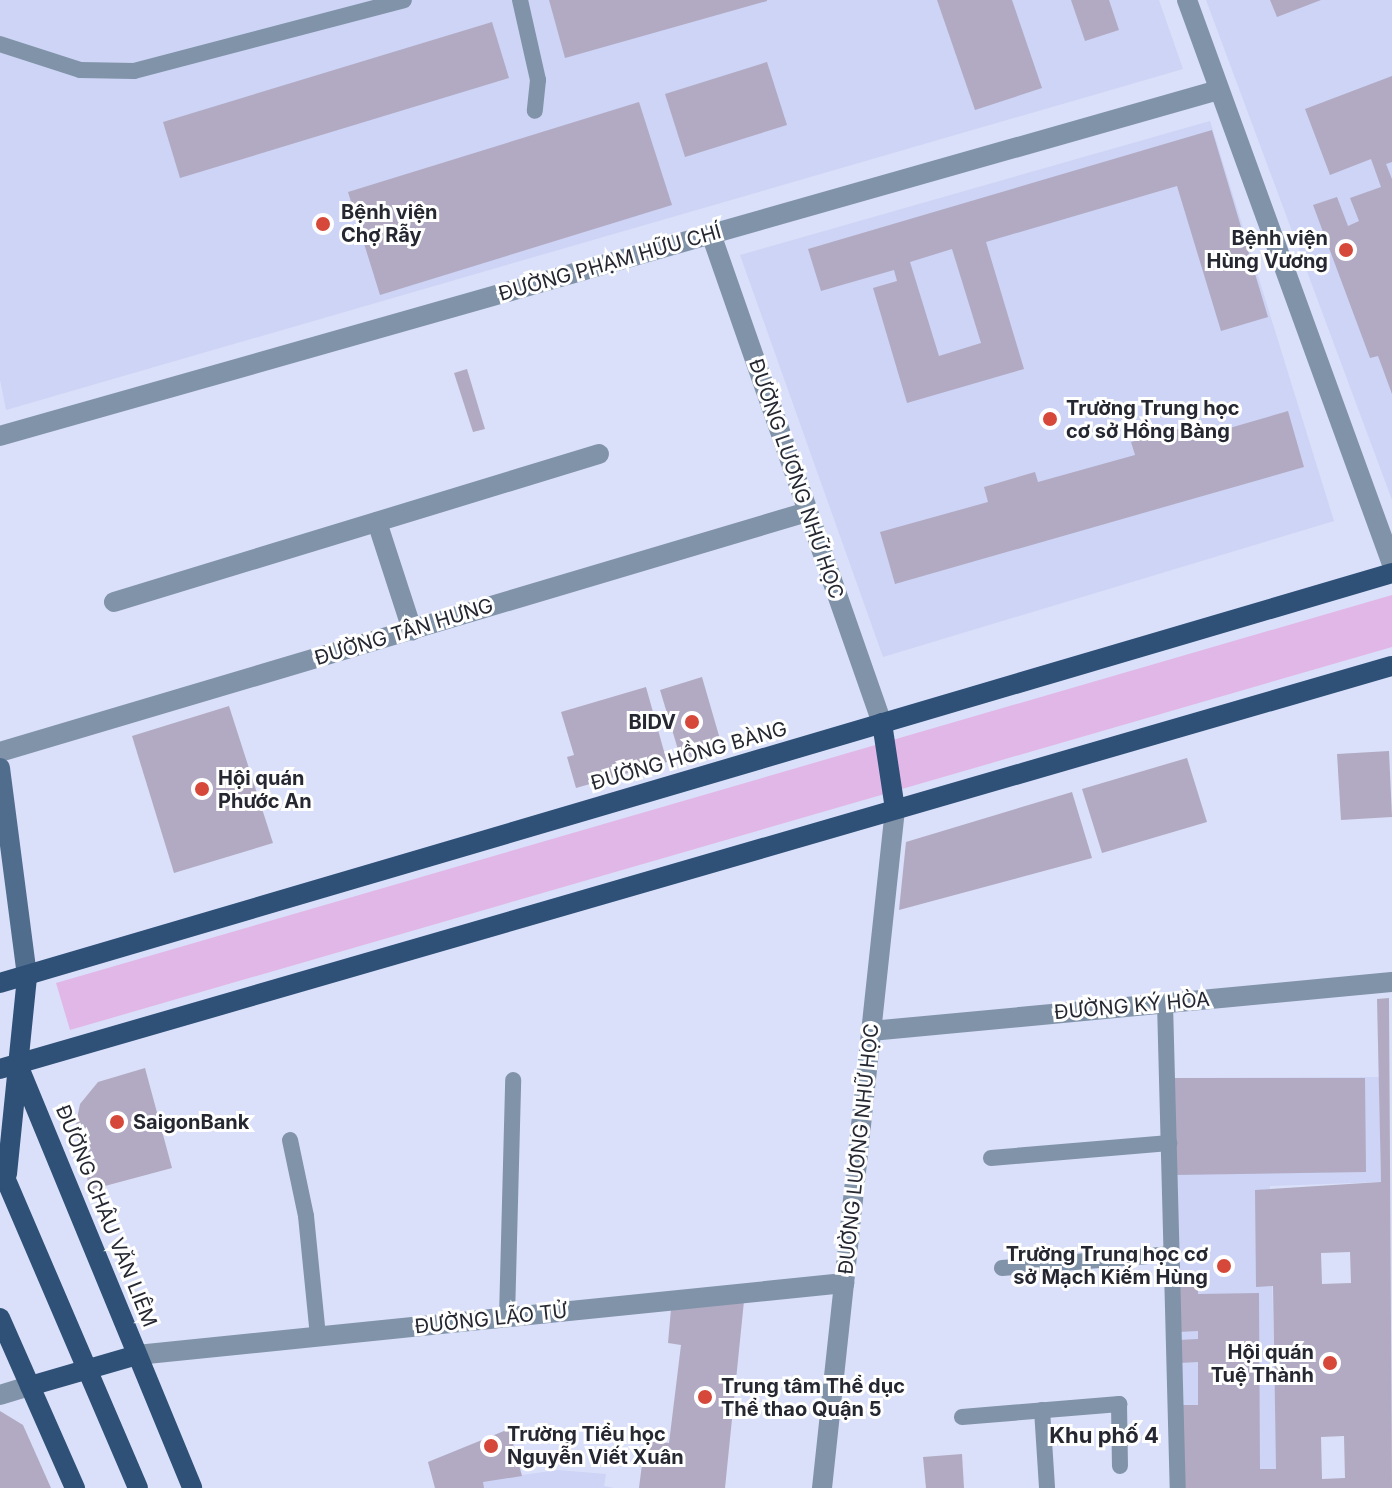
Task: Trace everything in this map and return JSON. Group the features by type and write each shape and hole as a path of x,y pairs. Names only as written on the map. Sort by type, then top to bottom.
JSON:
{"main road":[{"name":"ĐƯỜNG HỒNG BÀNG","path":"0,983 1392,573"},
{"path":"9,1067 1392,666"},
{"path":"882,723 895,809"},
{"path":"0,768 27,976 9,1067 3,1170 138,1488"},
{"name":"ĐƯỜNG CHÂU VĂN LIÊM","path":"9,1067 137,1355 192,1488"},
{"path":"0,1318 75,1488"},
{"path":"30,1386 137,1355"}],"street":[{"path":"1187,0 1392,564"},
{"name":"ĐƯỜNG PHẠM HỮU CHÍ","path":"0,436 1219,90"},
{"name":"ĐƯỜNG LƯƠNG NHỮ HỌC","path":"711,234 882,723"},
{"path":"114,602 599,454"},
{"name":"ĐƯỜNG TÂN HƯNG","path":"0,752 807,512"},
{"path":"377,522 412,630"},
{"name":"ĐƯỜNG LƯƠNG NHỮ HỌC","path":"822,1488 895,809"},
{"name":"ĐƯỜNG KÝ HÒA","path":"871,1031 1392,982"},
{"name":"ĐƯỜNG LÃO TỬ","path":"137,1355 844,1283"},
{"path":"0,1395 30,1386"}],"lane":[{"path":"0,44 80,70 134,71 404,0"},
{"path":"520,0 538,80 535,111"},
{"path":"1165,1003 1178,1488"},
{"path":"507,1317 513,1080"},
{"path":"290,1140 306,1216 318,1336"},
{"path":"991,1158 1169,1143"},
{"path":"1002,1268 1172,1254"},
{"path":"962,1417 1119,1404 1120,1466"},
{"path":"1042,1410 1047,1488"}],"shaded area":[{"name":"Bệnh viện Chợ Rẫy","path":"0,0 1159,0 1183,69 6,410 0,380"},
{"name":"Bệnh viện Hùng Vương","path":"1206,0 1392,0 1392,500"},
{"name":"Trường Trung học cơ sở Hồng Bàng","path":"1210,121 1334,521 883,657 740,255"},
{"path":"1392,595 1392,647 70,1030 56,983"},
{"name":"Trường Trung học cơ sở Mạch Kiếm Hùng","path":"1379,1077 1381,1182 1270,1186 1277,1488 1183,1488 1171,1078"},
{"name":"Trường Tiểu học Nguyễn Viết Xuân","path":"509,1429 522,1475 558,1470 606,1474 604,1486 614,1488 435,1488 428,1462"}],"building":[{"path":"549,0 767,0 767,1 565,58"},
{"path":"937,0 1012,0 1042,88 975,110"},
{"path":"1071,0 1109,0 1119,30 1085,41"},
{"path":"1270,0 1321,0 1277,17"},
{"path":"492,22 509,78 180,178 163,122"},
{"path":"767,62 787,125 685,157 665,94"},
{"path":"1392,76 1392,162 1386,164 1392,179 1392,394 1378,356 1370,358 1313,205 1337,197 1348,226 1359,221 1350,198 1381,187 1371,159 1330,175 1305,109"},
{"path":"639,102 672,205 380,295 348,192"},
{"path":"1212,130 1268,317 1221,331 1177,186 986,242 1024,369 907,403 873,288 897,281 894,270 821,291 808,249","holes":["952,249 981,343 939,356 910,262"]},
{"path":"467,369 485,429 473,432 454,373"},
{"path":"1288,411 1304,467 895,584 880,532 988,502 984,487 1035,472 1038,482 1135,455 1131,442 1192,425 1195,438"},
{"name":"BIDV","path":"702,677 724,753 683,766 660,690"},
{"path":"646,687 667,762 576,788 567,757 574,755 561,712"},
{"name":"Hội quán Phước An","path":"229,706 273,843 174,873 132,736"},
{"path":"1389,751 1392,817 1341,820 1337,754"},
{"path":"1187,758 1207,822 1102,853 1082,789"},
{"path":"1072,792 1092,858 899,910 906,842"},
{"name":"Hội quán Tuệ Thành","path":"1389,998 1392,1488 1183,1488 1180,1405 1198,1405 1198,1362 1179,1363 1178,1340 1198,1339 1198,1331 1178,1332 1177,1285 1198,1285 1198,1294 1259,1293 1260,1469 1276,1469 1273,1286 1256,1287 1255,1190 1381,1182 1377,999","holes":["1350,1252 1351,1283 1322,1284 1321,1253","1344,1436 1345,1478 1322,1479 1321,1437"]},
{"name":"SaigonBank","path":"145,1068 172,1168 90,1190 75,1129 80,1104 98,1082"},
{"path":"1171,1078 1365,1078 1366,1172 1174,1175"},
{"name":"Trung tâm Thể dục Thể thao Quận 5","path":"744,1301 725,1488 639,1488 645,1440 669,1443 681,1345 668,1343 671,1309"},
{"path":"0,1411 23,1425 51,1488 0,1488"},
{"name":"Trường Tiểu học Nguyễn Viết Xuân","path":"509,1429 522,1476 483,1482 484,1488 435,1488 428,1462"},
{"path":"962,1454 964,1488 926,1488 923,1457"}],"place":[{"name":"Bệnh viện Chợ Rẫy","path":"323,224"},
{"name":"Bệnh viện Hùng Vương","path":"1346,250"},
{"name":"Trường Trung học cơ sở Hồng Bàng","path":"1050,419"},
{"name":"BIDV","path":"692,722"},
{"name":"Hội quán Phước An","path":"202,789"},
{"name":"SaigonBank","path":"117,1122"},
{"name":"Trường Trung học cơ sở Mạch Kiếm Hùng","path":"1224,1266"},
{"name":"Hội quán Tuệ Thành","path":"1330,1363"},
{"name":"Trung tâm Thể dục Thể thao Quận 5","path":"705,1397"},
{"name":"Trường Tiểu học Nguyễn Viết Xuân","path":"491,1446"}],"district":[{"name":"Khu phố 4","path":"1104,1436"}]}
